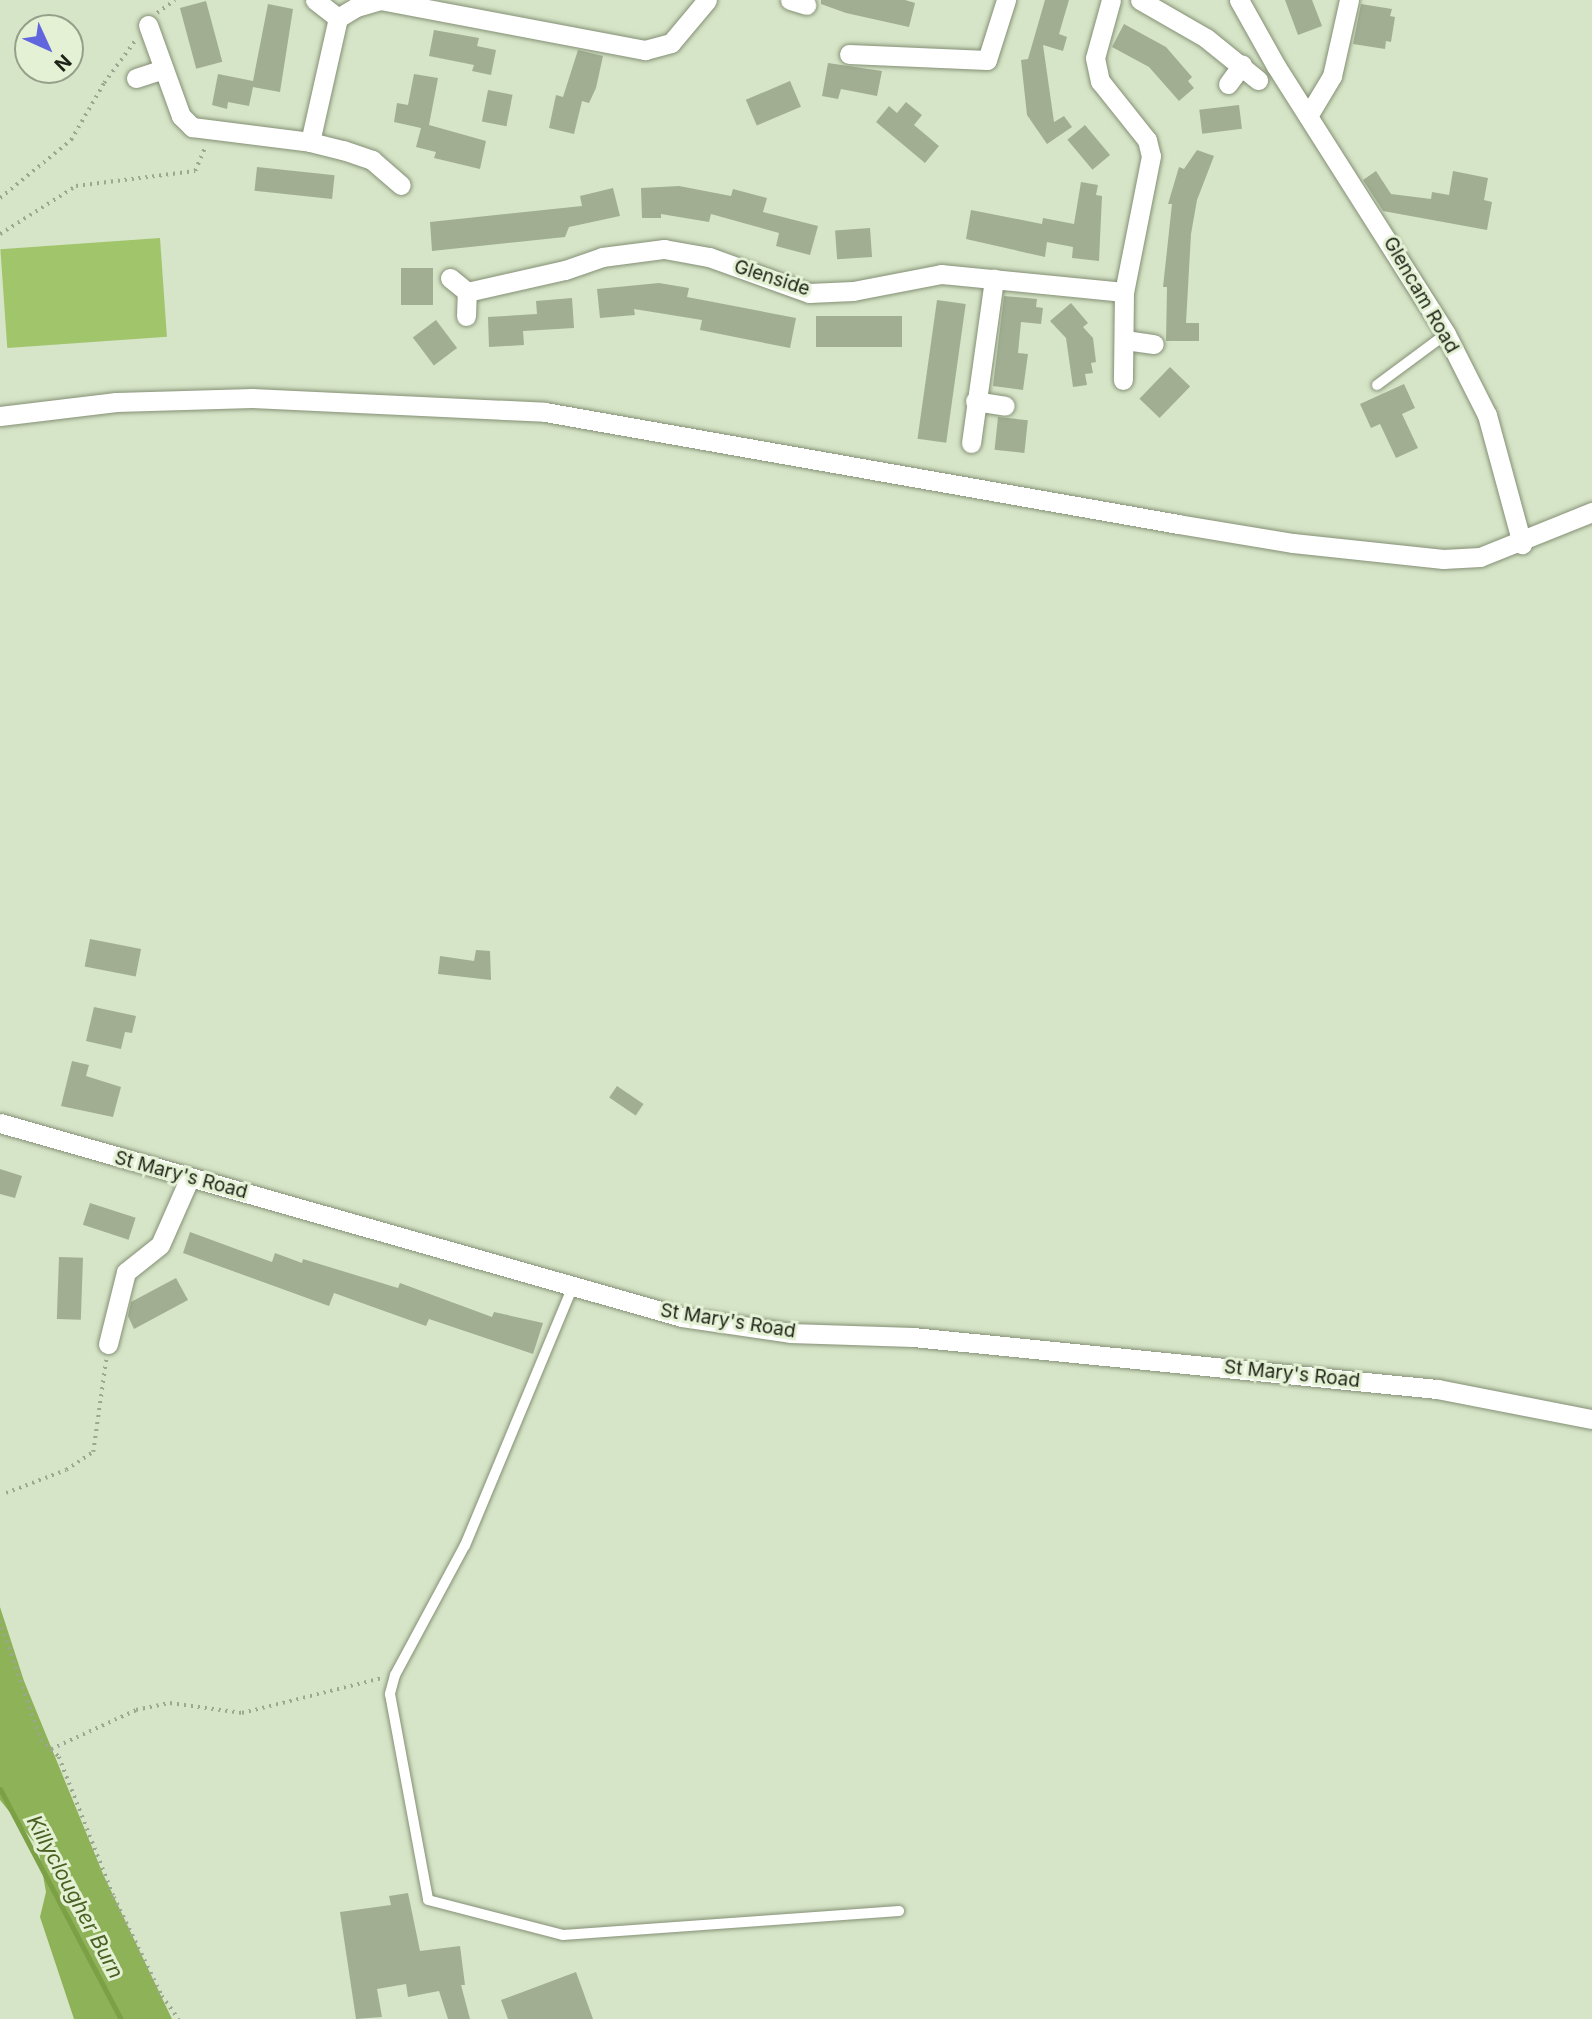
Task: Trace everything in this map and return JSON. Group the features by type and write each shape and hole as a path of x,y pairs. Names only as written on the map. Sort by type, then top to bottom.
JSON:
{"street":[{"path":"315,0 338,18"},
{"path":"338,18 380,0 645,50 671,43 707,0"},
{"path":"849,54 987,60 1006,0"},
{"path":"1111,0 1095,58 1100,80 1147,140 1152,156 1124,292 1124,380"},
{"path":"1140,0 1206,38 1258,80"},
{"name":"Glencam Road","path":"1240,0 1308,116 1446,334 1487,415 1522,544"},
{"path":"1308,116 1332,76 1349,0"},
{"path":"310,142 338,18"},
{"path":"148,25 181,116 192,127 212,132 310,142 372,160 401,185"},
{"path":"1228,84 1242,65"},
{"path":"136,78 164,69"},
{"name":"Glenside","path":"467,292 565,270 603,257 664,249 709,257 809,293 853,290 941,274 1124,292"},
{"path":"450,278 467,292 466,316"},
{"path":"971,443 994,279"},
{"path":"1125,340 1154,344"},
{"path":"0,416 116,402 252,398 545,412 1293,543 1443,559 1480,557 1522,544 1592,512"},
{"path":"975,401 1005,406"},
{"name":"St Mary's Road","path":"0,1123 682,1317 790,1333 913,1338 1437,1389 1592,1419"},
{"path":"108,1344 126,1272 160,1245 190,1178"}],"lane":[{"path":"1377,385 1446,334"},
{"path":"573,1286 465,1545 395,1675 390,1694 429,1900 563,1936 899,1911"}],"path":[{"path":"0,198 71,140 104,83 164,4 175,0"},
{"path":"0,233 76,186 195,171 212,132"},
{"path":"6,1493 66,1470 93,1452 108,1344"},
{"path":"0,1621 41,1740 59,1757 141,1953 179,2019"},
{"path":"50,1749 136,1710 170,1703 242,1713 395,1675"}],"green space":[{"path":"160,238 167,337 7,348 0,249"},
{"path":"0,1607 24,1681 103,1874 172,2019 74,2019 40,1917 46,1892 38,1847 0,1800"}],"building":[{"path":"821,0 905,0 915,3 909,27 846,13 821,4"},
{"path":"1045,0 1069,0 1059,34 1067,37 1063,51 1043,45 1054,122 1064,116 1072,127 1047,144 1027,115 1021,60 1028,59"},
{"path":"1285,0 1312,0 1322,26 1298,35"},
{"path":"206,1 222,62 196,69 180,8"},
{"path":"268,4 293,9 280,92 253,87 249,106 228,102 227,109 212,105 218,74 253,81"},
{"path":"1361,4 1392,9 1390,16 1395,17 1391,42 1386,41 1385,49 1353,44"},
{"path":"1124,24 1166,47 1192,77 1188,81 1194,88 1179,101 1149,67 1112,47"},
{"path":"434,30 479,38 477,46 496,50 491,75 472,71 474,65 429,56"},
{"path":"578,50 603,56 596,88 589,103 582,101 574,134 549,128 556,95 563,97"},
{"path":"828,63 882,71 877,96 841,89 838,99 822,96"},
{"path":"414,74 438,78 429,125 486,141 480,169 434,158 436,152 416,147 421,128 394,122 397,103 408,105"},
{"path":"790,81 801,107 757,126 746,100"},
{"path":"488,90 513,95 506,126 482,121"},
{"path":"906,102 922,115 914,125 939,146 925,163 876,122 889,106 897,113"},
{"path":"1239,105 1242,129 1202,134 1199,110"},
{"path":"1085,125 1110,155 1092,170 1067,140"},
{"path":"1197,150 1214,156 1197,200 1191,234 1186,323 1199,323 1199,341 1166,341 1167,287 1163,287 1172,204 1168,204 1179,167 1184,169"},
{"path":"257,167 335,175 332,199 254,191"},
{"path":"1376,171 1391,194 1431,199 1432,192 1449,195 1453,171 1488,178 1484,200 1492,202 1487,230 1383,211 1363,180"},
{"path":"1081,182 1098,185 1096,195 1102,196 1099,261 1072,258 1073,247 1047,242 1045,257 966,239 971,210 1042,224 1043,218 1074,224"},
{"path":"679,186 731,196 733,189 767,198 763,212 818,226 810,255 776,246 779,233 711,214 709,222 661,214 661,218 642,218 641,188"},
{"path":"613,188 620,216 569,227 565,237 432,251 430,222 582,206 580,196"},
{"path":"870,228 872,257 837,259 835,230"},
{"path":"401,268 433,268 433,305 401,305"},
{"path":"659,283 689,288 687,297 796,318 790,348 700,330 702,320 634,309 635,315 600,318 597,289"},
{"path":"1004,296 1037,299 1036,307 1043,308 1041,324 1021,322 1018,353 1028,354 1023,390 993,386"},
{"path":"572,298 574,328 523,331 524,345 489,347 488,317 537,314 536,301"},
{"path":"937,300 966,304 946,443 918,439"},
{"path":"1071,303 1088,323 1083,327 1093,338 1096,362 1091,363 1093,373 1085,374 1087,385 1073,387 1066,338 1050,321"},
{"path":"816,316 902,316 902,347 816,347"},
{"path":"436,320 457,348 434,365 413,337"},
{"path":"1170,367 1190,386 1160,418 1139,399"},
{"path":"1404,384 1415,408 1402,414 1418,448 1396,458 1380,424 1371,428 1360,404"},
{"path":"998,417 1028,420 1024,453 995,450"},
{"path":"90,939 141,949 136,976 85,966"},
{"path":"476,950 490,951 491,980 438,974 440,956 474,961"},
{"path":"94,1007 136,1016 132,1033 125,1032 121,1049 86,1041"},
{"path":"72,1061 89,1065 86,1076 121,1087 113,1117 61,1106"},
{"path":"617,1086 644,1104 636,1116 609,1098"},
{"path":"0,1169 22,1176 15,1198 0,1194"},
{"path":"90,1203 136,1218 129,1240 83,1225"},
{"path":"190,1232 272,1262 275,1253 302,1263 303,1259 398,1288 400,1283 492,1317 494,1312 543,1323 533,1354 429,1319 426,1326 334,1293 329,1306 183,1253"},
{"path":"59,1257 83,1258 81,1320 57,1319"},
{"path":"176,1278 188,1300 134,1329 128,1316 131,1302"},
{"path":"408,1893 420,1951 460,1946 465,1985 461,1985 470,2019 448,2019 439,1991 408,1997 406,1984 377,1989 382,2017 356,2019 340,1912 391,1905 389,1896"},
{"path":"576,1972 593,2019 508,2019 501,2000"}],"waterway":[{"name":"Killyclougher Burn","path":"0,1789 121,2019"}]}
